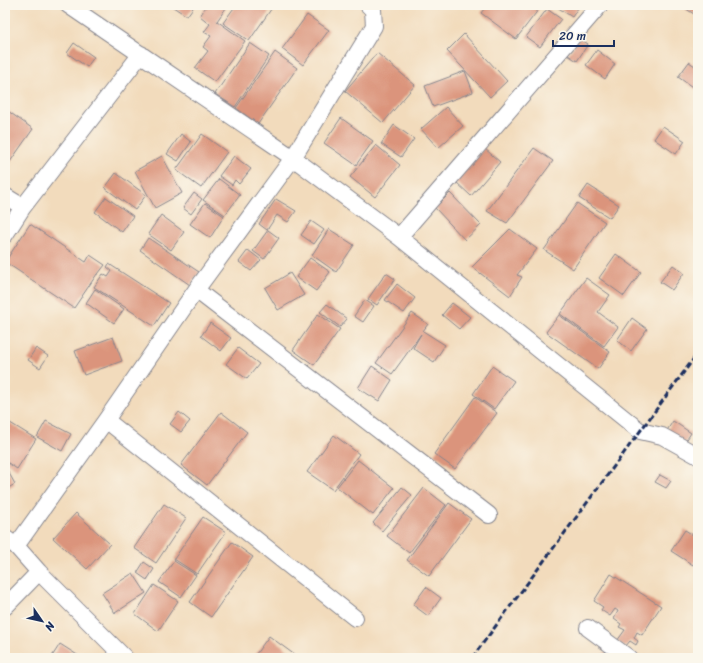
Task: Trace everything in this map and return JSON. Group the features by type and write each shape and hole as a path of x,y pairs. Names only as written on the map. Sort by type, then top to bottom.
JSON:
{"street":[{"path":"68,5 293,158 400,237 640,431 662,436 698,456"},
{"path":"125,658 10,542 106,420 196,290 293,158 374,26 373,10 368,5"},
{"path":"400,237 600,5"},
{"path":"5,235 23,207 141,54"},
{"path":"5,196 23,207"},
{"path":"196,290 489,515"},
{"path":"106,420 355,618"},
{"path":"5,607 39,572"},
{"path":"588,628 629,658"}],"building":[{"path":"170,5 195,5 187,16"},
{"path":"207,5 222,5 226,8 217,21 245,41 215,82 195,68 208,51 203,47 211,36 204,32 210,24 200,16"},
{"path":"236,5 274,5 249,41 223,23"},
{"path":"487,5 542,5 516,39 481,13"},
{"path":"554,5 580,5 572,17"},
{"path":"680,5 698,5 698,9 694,14"},
{"path":"547,9 561,19 540,47 526,37"},
{"path":"307,15 329,30 303,65 282,49"},
{"path":"464,34 507,81 490,97 447,51"},
{"path":"579,38 588,44 577,61 568,55"},
{"path":"74,43 94,57 87,67 67,53"},
{"path":"250,43 269,56 235,107 215,94"},
{"path":"597,50 615,64 605,79 586,65"},
{"path":"275,52 297,68 258,124 236,108"},
{"path":"377,53 415,85 383,123 345,91"},
{"path":"689,62 698,68 698,91 678,77"},
{"path":"465,71 473,92 433,107 425,86"},
{"path":"446,107 463,126 438,148 421,129"},
{"path":"8,111 33,129 5,169 5,116"},
{"path":"341,118 373,141 356,165 324,143"},
{"path":"394,125 414,139 401,157 381,144"},
{"path":"663,126 685,141 676,154 654,139"},
{"path":"181,134 191,142 178,161 167,154"},
{"path":"202,134 227,152 201,188 176,170"},
{"path":"376,145 400,165 375,197 350,177"},
{"path":"484,148 500,162 471,196 455,181"},
{"path":"534,148 553,161 507,223 487,211"},
{"path":"162,156 182,193 155,208 135,171"},
{"path":"234,156 251,169 239,184 235,180 232,185 219,176"},
{"path":"116,173 146,195 135,210 105,188"},
{"path":"219,179 240,195 225,215 203,200"},
{"path":"588,185 619,205 610,218 579,198"},
{"path":"194,193 202,199 191,214 183,208"},
{"path":"450,193 481,225 465,240 435,208"},
{"path":"106,197 133,216 122,232 95,212"},
{"path":"276,199 296,211 288,222 277,215 267,230 259,224"},
{"path":"205,203 224,216 210,238 190,224"},
{"path":"577,203 605,222 573,269 544,250"},
{"path":"161,215 184,232 171,250 148,234"},
{"path":"311,221 324,230 314,244 301,235"},
{"path":"30,224 86,262 90,255 105,265 97,274 74,308 5,262"},
{"path":"329,229 354,245 336,272 312,255"},
{"path":"510,229 537,249 517,275 522,277 510,296 472,267"},
{"path":"268,230 279,238 264,259 253,251"},
{"path":"148,238 199,272 190,285 140,250"},
{"path":"248,250 261,260 251,271 239,262"},
{"path":"616,254 641,272 624,296 599,278"},
{"path":"310,258 330,272 316,291 296,277"},
{"path":"109,264 169,303 154,326 94,287 103,274 108,277 112,271 107,267"},
{"path":"673,265 684,273 672,290 660,282"},
{"path":"290,273 304,295 278,310 265,288"},
{"path":"386,273 395,279 377,305 368,299"},
{"path":"586,278 610,295 598,312 618,327 604,346 560,314"},
{"path":"397,284 415,298 404,313 385,300"},
{"path":"95,289 124,309 114,323 86,303"},
{"path":"365,300 374,306 363,322 354,316"},
{"path":"452,303 470,317 459,329 442,315"},
{"path":"327,304 347,319 340,327 320,312"},
{"path":"412,313 428,324 423,331 445,345 434,362 413,348 421,334 392,374 376,363"},
{"path":"318,314 340,329 314,365 293,350"},
{"path":"559,315 610,352 598,369 546,332"},
{"path":"632,318 647,329 631,351 617,340"},
{"path":"210,323 231,338 221,351 201,336"},
{"path":"113,337 122,361 84,375 75,351"},
{"path":"36,348 48,356 40,368 28,360"},
{"path":"238,348 259,364 247,379 226,364"},
{"path":"372,366 392,380 379,401 358,388"},
{"path":"492,366 514,381 494,409 473,394"},
{"path":"475,397 497,413 455,469 434,454"},
{"path":"179,412 190,421 181,432 170,424"},
{"path":"221,412 247,432 207,485 181,465"},
{"path":"7,421 36,439 17,469 5,461 5,423"},
{"path":"46,421 71,434 62,451 37,437"},
{"path":"673,421 691,433 684,444 666,432"},
{"path":"334,435 359,454 333,490 307,472"},
{"path":"358,460 394,488 373,515 337,487"},
{"path":"5,466 15,484 5,490"},
{"path":"660,475 671,481 666,488 655,482"},
{"path":"402,487 412,495 382,531 373,523"},
{"path":"424,488 446,505 409,553 387,536"},
{"path":"449,503 471,519 429,576 407,560"},
{"path":"164,504 186,518 156,563 134,548"},
{"path":"76,513 110,544 87,569 53,538"},
{"path":"203,517 226,532 197,574 174,559"},
{"path":"685,530 698,538 698,557 693,565 671,551"},
{"path":"232,542 253,557 211,617 190,602"},
{"path":"174,561 196,575 181,597 159,582"},
{"path":"144,562 154,569 147,580 137,573"},
{"path":"133,573 146,593 115,613 102,593"},
{"path":"611,574 661,606 642,635 637,632 634,638 638,641 636,645 630,641 625,647 617,641 625,630 619,627 621,624 614,619 618,611 615,609 610,616 601,610 603,607 594,601"},
{"path":"154,585 178,601 158,631 135,614"},
{"path":"426,587 441,598 428,616 413,605"},
{"path":"269,636 299,658 253,658"},
{"path":"60,644 82,658 51,658"},
{"path":"605,652 613,658 600,658"}],"railway":[{"path":"472,658 698,353"}]}
